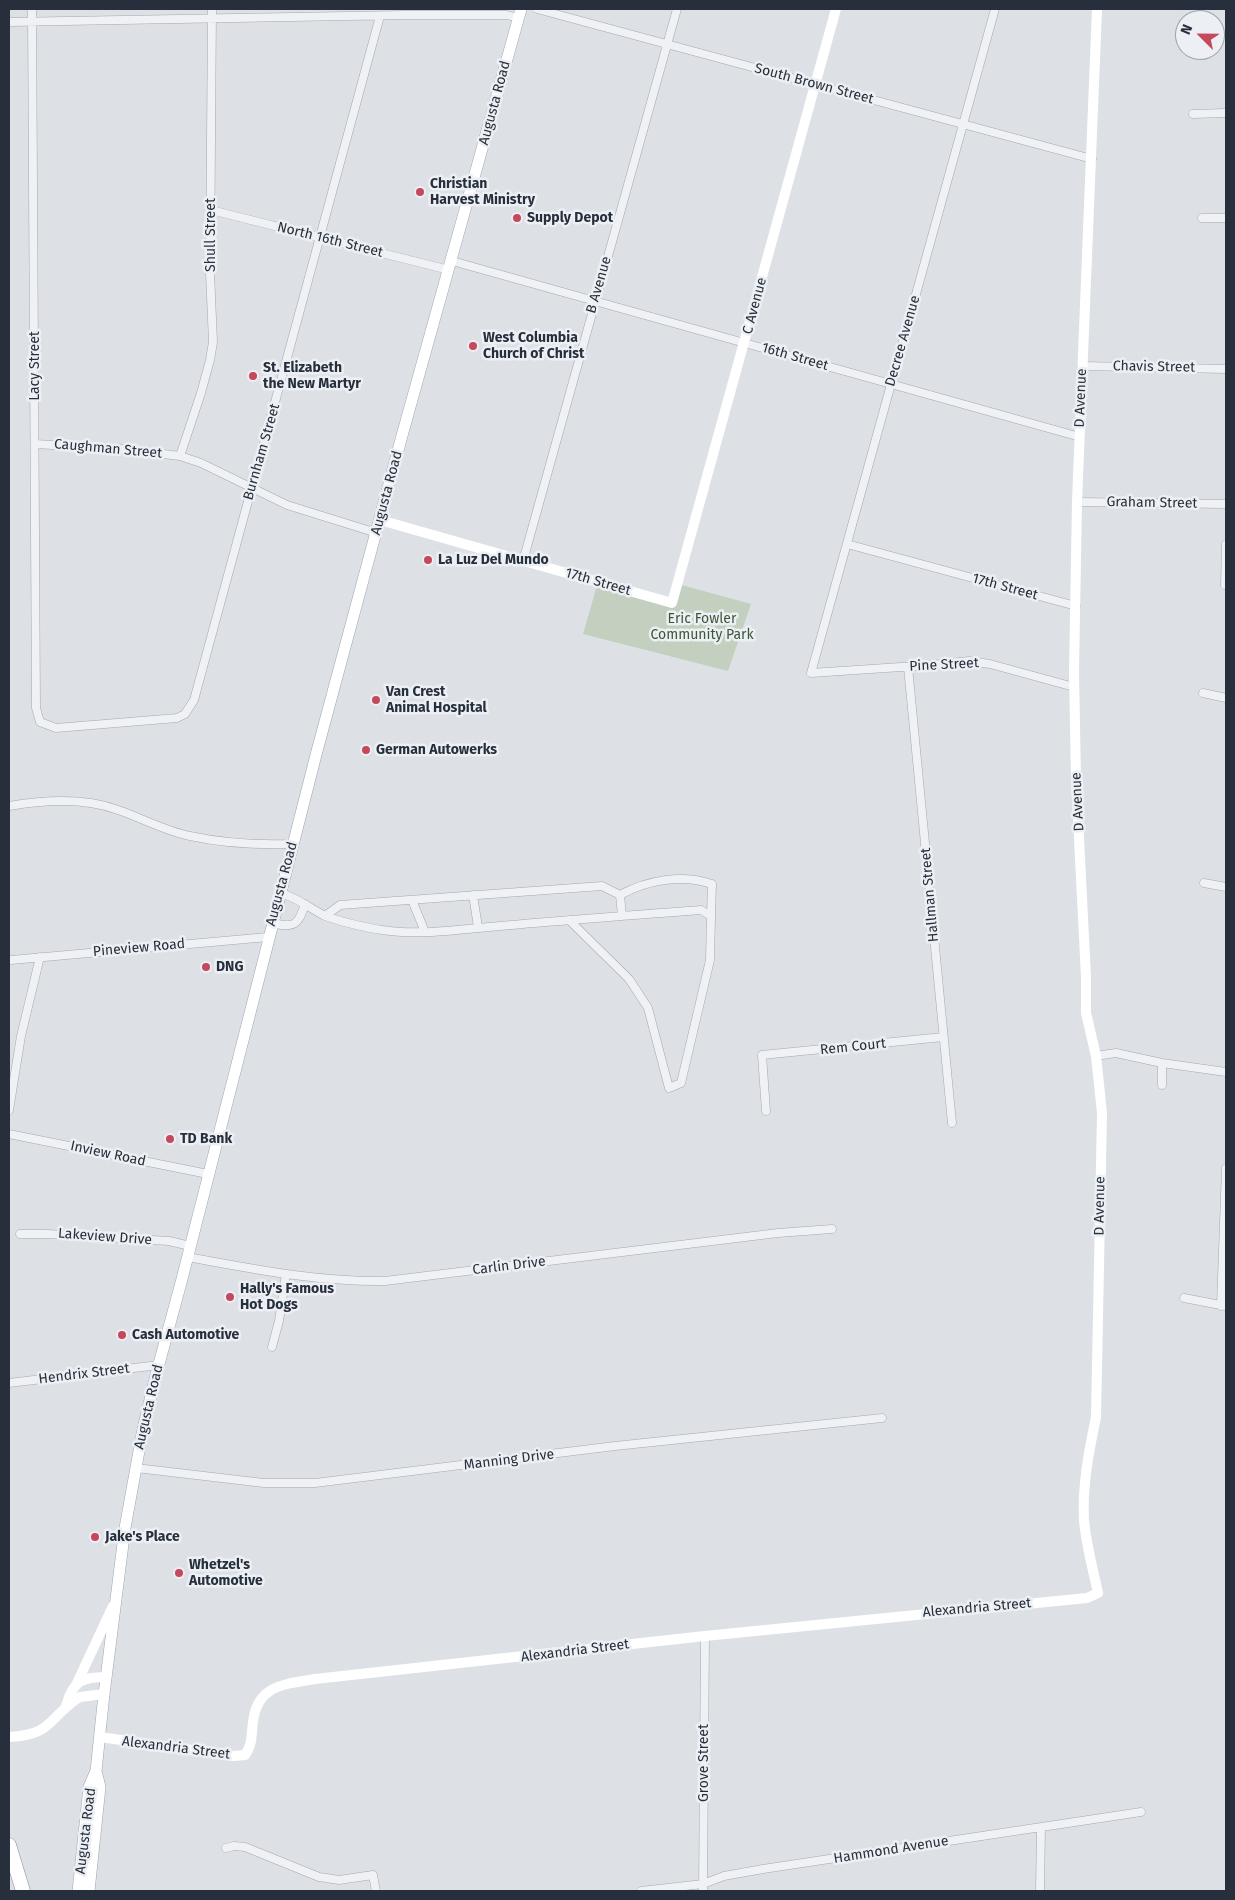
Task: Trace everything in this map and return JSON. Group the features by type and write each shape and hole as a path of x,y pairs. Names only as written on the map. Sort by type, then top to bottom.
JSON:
{"highway":[{"path":"9,1845 23,1891"}],"main road":[{"name":"Augusta Road","path":"78,1891 90,1787 96,1771 121,1552 136,1468 158,1366 292,844 520,13"},
{"name":"Augusta Road","path":"88,1891 100,1787 96,1771"}],"street":[{"name":"Lacy Street","path":"32,9 36,708 40,722"},
{"name":"Shull Street","path":"180,456 212,351 212,9"},
{"name":"South Brown Street","path":"537,9 1092,159"},
{"name":"B Avenue","path":"523,561 677,9"},
{"name":"C Avenue","path":"672,603 836,9"},
{"name":"Decree Avenue","path":"811,673 995,9"},
{"name":"D Avenue","path":"1097,9 1077,502 1074,687 1086,1013 1096,1056 1102,1113 1096,1417 1087,1463 1084,1505 1087,1538 1098,1593"},
{"path":"9,22 380,16 403,12 507,15 520,13"},
{"name":"Burnham Street","path":"40,722 56,728 169,719 185,714 194,700 380,16"},
{"path":"1193,114 1226,113"},
{"name":"North 16th Street","path":"211,210 321,238 450,265"},
{"path":"1202,218 1226,218"},
{"name":"16th Street","path":"450,265 595,301 1080,437"},
{"name":"Chavis Street","path":"1082,366 1226,369"},
{"name":"Caughman Street","path":"35,444 121,448 180,456 201,463 293,507 377,532"},
{"name":"Graham Street","path":"1077,502 1226,504"},
{"name":"17th Street","path":"380,520 672,603"},
{"name":"17th Street","path":"847,544 1076,606"},
{"path":"1224,585 1226,544"},
{"name":"Pine Street","path":"811,673 908,667 969,660 980,661 1074,687"},
{"name":"Hallman Street","path":"908,667 952,1123"},
{"path":"1203,693 1226,698"},
{"path":"9,806 50,802 93,802 188,836 230,841 292,844"},
{"path":"569,920 629,979 648,1008 669,1088 680,1083 710,960 712,884 700,879 662,880 634,887 620,895"},
{"path":"1204,883 1226,887"},
{"path":"325,916 340,905 473,895 602,886 620,895"},
{"path":"280,893 292,896 325,916 381,930 412,933 701,910 711,916"},
{"path":"473,895 478,928"},
{"path":"620,895 622,916"},
{"path":"412,900 425,932"},
{"path":"272,923 290,926 295,924 301,917 305,904"},
{"name":"Pineview Road","path":"11,960 268,937"},
{"path":"9,1110 21,1036 40,957"},
{"name":"Rem Court","path":"766,1111 762,1055 943,1037"},
{"path":"1096,1056 1116,1053 1162,1063 1226,1072"},
{"path":"1162,1063 1162,1085"},
{"name":"Inview Road","path":"9,1134 208,1174"},
{"path":"1184,1298 1224,1306 1226,1168"},
{"name":"Carlin Drive","path":"189,1251 310,1278 350,1282 385,1281 832,1228"},
{"name":"Lakeview Drive","path":"20,1234 169,1242 189,1251"},
{"path":"272,1347 279,1321 286,1274"},
{"name":"Hendrix Street","path":"9,1383 158,1366"},
{"name":"Manning Drive","path":"136,1468 264,1483 315,1483 615,1446 882,1418"},
{"name":"Alexandria Street","path":"100,1738 233,1756 245,1755 251,1747 254,1714 261,1699 266,1692 282,1685 315,1679 365,1675 705,1636 1087,1598 1098,1593"},
{"path":"65,1707 117,1599"},
{"name":"Grove Street","path":"703,1887 705,1636"},
{"path":"77,1683 88,1678 106,1677"},
{"path":"9,1737 28,1735 44,1729 51,1724 65,1707 80,1697 104,1694"},
{"name":"Hammond Avenue","path":"641,1891 703,1887 724,1876 763,1869 1142,1812"},
{"path":"1040,1891 1041,1826"},
{"path":"226,1848 234,1846 244,1847 319,1877 339,1880 373,1876 376,1891"}],"green space":[{"name":"Eric Fowler Community Park","path":"598,582 672,603 678,584 751,604 728,671 583,634"}],"place":[{"name":"Christian Harvest Ministry","path":"420,192"},
{"name":"Supply Depot","path":"517,218"},
{"name":"West Columbia Church of Christ","path":"473,346"},
{"name":"St. Elizabeth the New Martyr","path":"253,376"},
{"name":"La Luz Del Mundo","path":"428,560"},
{"name":"Van Crest Animal Hospital","path":"376,700"},
{"name":"German Autowerks","path":"366,750"},
{"name":"DNG","path":"206,967"},
{"name":"TD Bank","path":"170,1139"},
{"name":"Hally's Famous Hot Dogs","path":"230,1297"},
{"name":"Cash Automotive","path":"122,1335"},
{"name":"Jake's Place","path":"95,1537"},
{"name":"Whetzel's Automotive","path":"179,1573"}]}
